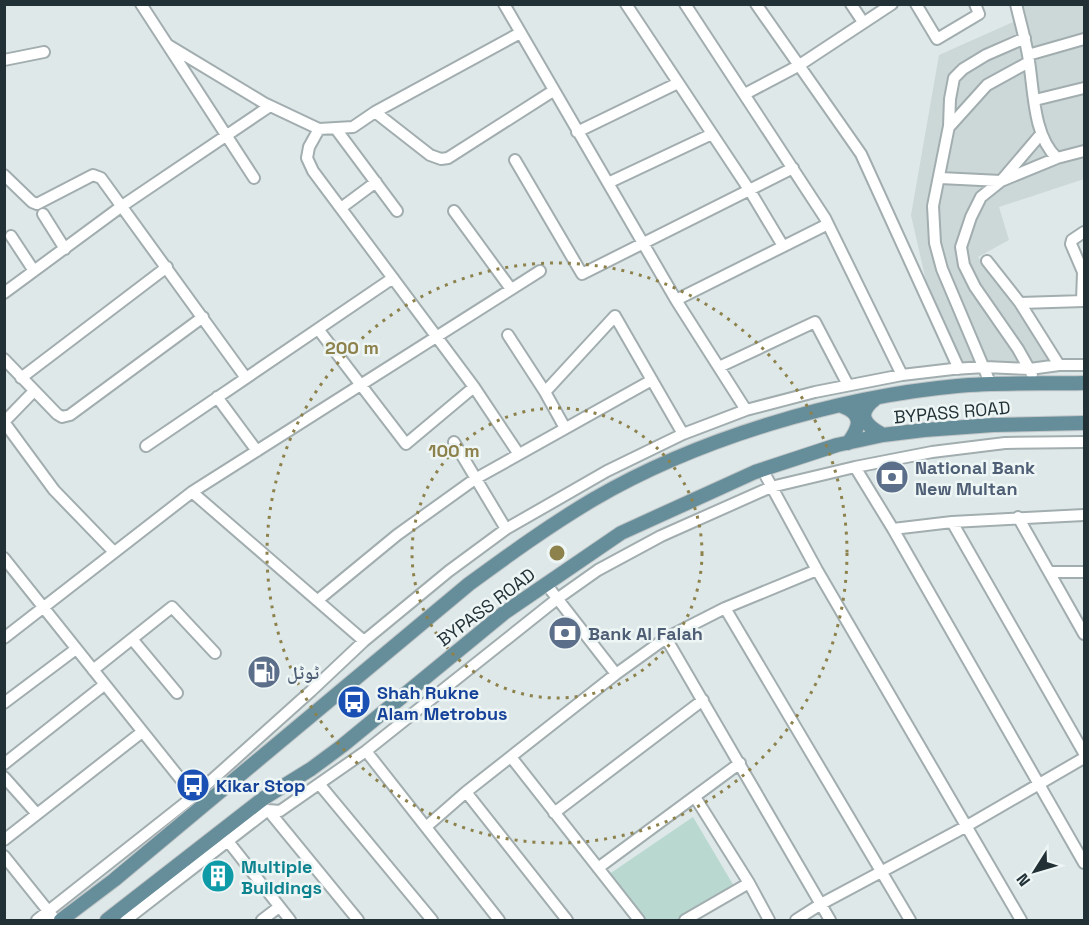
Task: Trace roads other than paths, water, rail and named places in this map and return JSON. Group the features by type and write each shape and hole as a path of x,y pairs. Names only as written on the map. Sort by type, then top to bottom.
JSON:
{"main road":[{"path":"61,921 114,880 469,584 530,539 595,499 664,463 736,435 842,406 958,386 1084,383"},
{"path":"875,399 866,410 864,417 868,425 883,435"},
{"path":"842,406 853,411 858,420 857,429 848,443"},
{"name":"BYPASS ROAD","path":"107,921 264,798 311,769 342,746 479,632 621,533 762,469 848,443 883,435 993,424 1084,423"}],"street":[{"path":"141,4 254,178"},
{"path":"504,4 676,300 746,410"},
{"path":"626,4 750,191 783,246"},
{"path":"685,4 828,224 902,375"},
{"path":"756,4 861,154 960,369"},
{"path":"851,4 863,22"},
{"path":"745,94 798,66 892,4"},
{"path":"916,4 937,39 979,14 975,4"},
{"path":"1016,4 1025,38 1041,134 1049,150 1057,158"},
{"path":"168,45 270,106 319,129 336,129 353,127 375,112 520,33"},
{"path":"991,385 942,269 935,243 933,206 949,126 951,88 958,72 986,55 1025,38"},
{"path":"949,126 987,85 1029,59 1084,39"},
{"path":"4,60 44,52"},
{"path":"578,132 678,83"},
{"path":"1035,100 1084,88"},
{"path":"375,112 430,155 441,159 448,158 553,91"},
{"path":"4,293 122,207 270,106"},
{"path":"319,129 309,147 307,158 314,171 474,387 518,453"},
{"path":"336,129 397,210"},
{"path":"608,183 712,134"},
{"path":"1035,384 1030,369 975,287 964,265 961,248 971,217 981,197 1001,181 1041,134"},
{"path":"940,178 1001,181 1057,158 1084,151"},
{"path":"516,160 582,274 793,168"},
{"path":"4,174 32,202 37,204 97,175 167,267 246,378"},
{"path":"341,208 376,182"},
{"path":"454,211 511,289"},
{"path":"43,214 65,249"},
{"path":"676,300 828,224"},
{"path":"1020,303 1083,301 1083,272 1071,244 1072,240 1084,232"},
{"path":"10,236 34,271"},
{"path":"987,261 1020,303 1059,365"},
{"path":"21,378 167,267"},
{"path":"4,638 192,492 540,271"},
{"path":"146,446 393,278"},
{"path":"545,392 615,316 683,434"},
{"path":"4,359 62,417 70,415 203,317"},
{"path":"719,367 815,322 848,385"},
{"path":"318,329 405,444 474,387"},
{"path":"508,334 565,428"},
{"path":"37,921 52,916 194,796 364,641 506,529 607,471 683,434 746,410 848,385 902,375 960,369 985,367 1030,369 1059,365 1084,365"},
{"path":"318,600 398,535 475,479 652,380"},
{"path":"34,391 4,422 54,490 114,552"},
{"path":"217,397 257,451"},
{"path":"454,442 506,529"},
{"path":"126,921 268,810 280,811 366,751 598,570 661,536 771,488 855,467 932,452 1005,443 1084,442"},
{"path":"855,467 893,529 1084,863"},
{"path":"762,469 965,827 1021,921"},
{"path":"192,492 364,641"},
{"path":"893,529 952,522 1084,514"},
{"path":"1018,518 1084,634"},
{"path":"952,522 1084,753"},
{"path":"4,558 194,796"},
{"path":"426,826 616,674 666,638 725,608 818,570"},
{"path":"1050,572 1084,572"},
{"path":"546,584 616,674"},
{"path":"93,670 172,607 215,653"},
{"path":"725,608 882,870 910,921"},
{"path":"666,638 831,921"},
{"path":"132,639 177,693"},
{"path":"4,703 76,649"},
{"path":"4,764 104,685"},
{"path":"554,813 703,700"},
{"path":"4,840 142,732"},
{"path":"366,751 499,921"},
{"path":"511,757 639,921"},
{"path":"796,921 821,904 965,827 1084,758"},
{"path":"598,868 740,763"},
{"path":"4,777 38,814"},
{"path":"320,784 432,921"},
{"path":"466,792 567,921"},
{"path":"694,797 749,883 770,921"},
{"path":"268,810 358,921"},
{"path":"227,840 290,921"},
{"path":"4,856 52,916"},
{"path":"685,921 749,883"},
{"path":"262,921 279,907"}],"place":[{"name":"National Bank New Multan","path":"892,477"},
{"name":"Bank Al Falah","path":"565,633"},
{"name":"ٹوٹل","path":"264,672"},
{"name":"Shah Rukne Alam Metrobus","path":"354,702"},
{"name":"Kikar Stop","path":"193,785"},
{"name":"Multiple Buildings","path":"218,876"}]}
